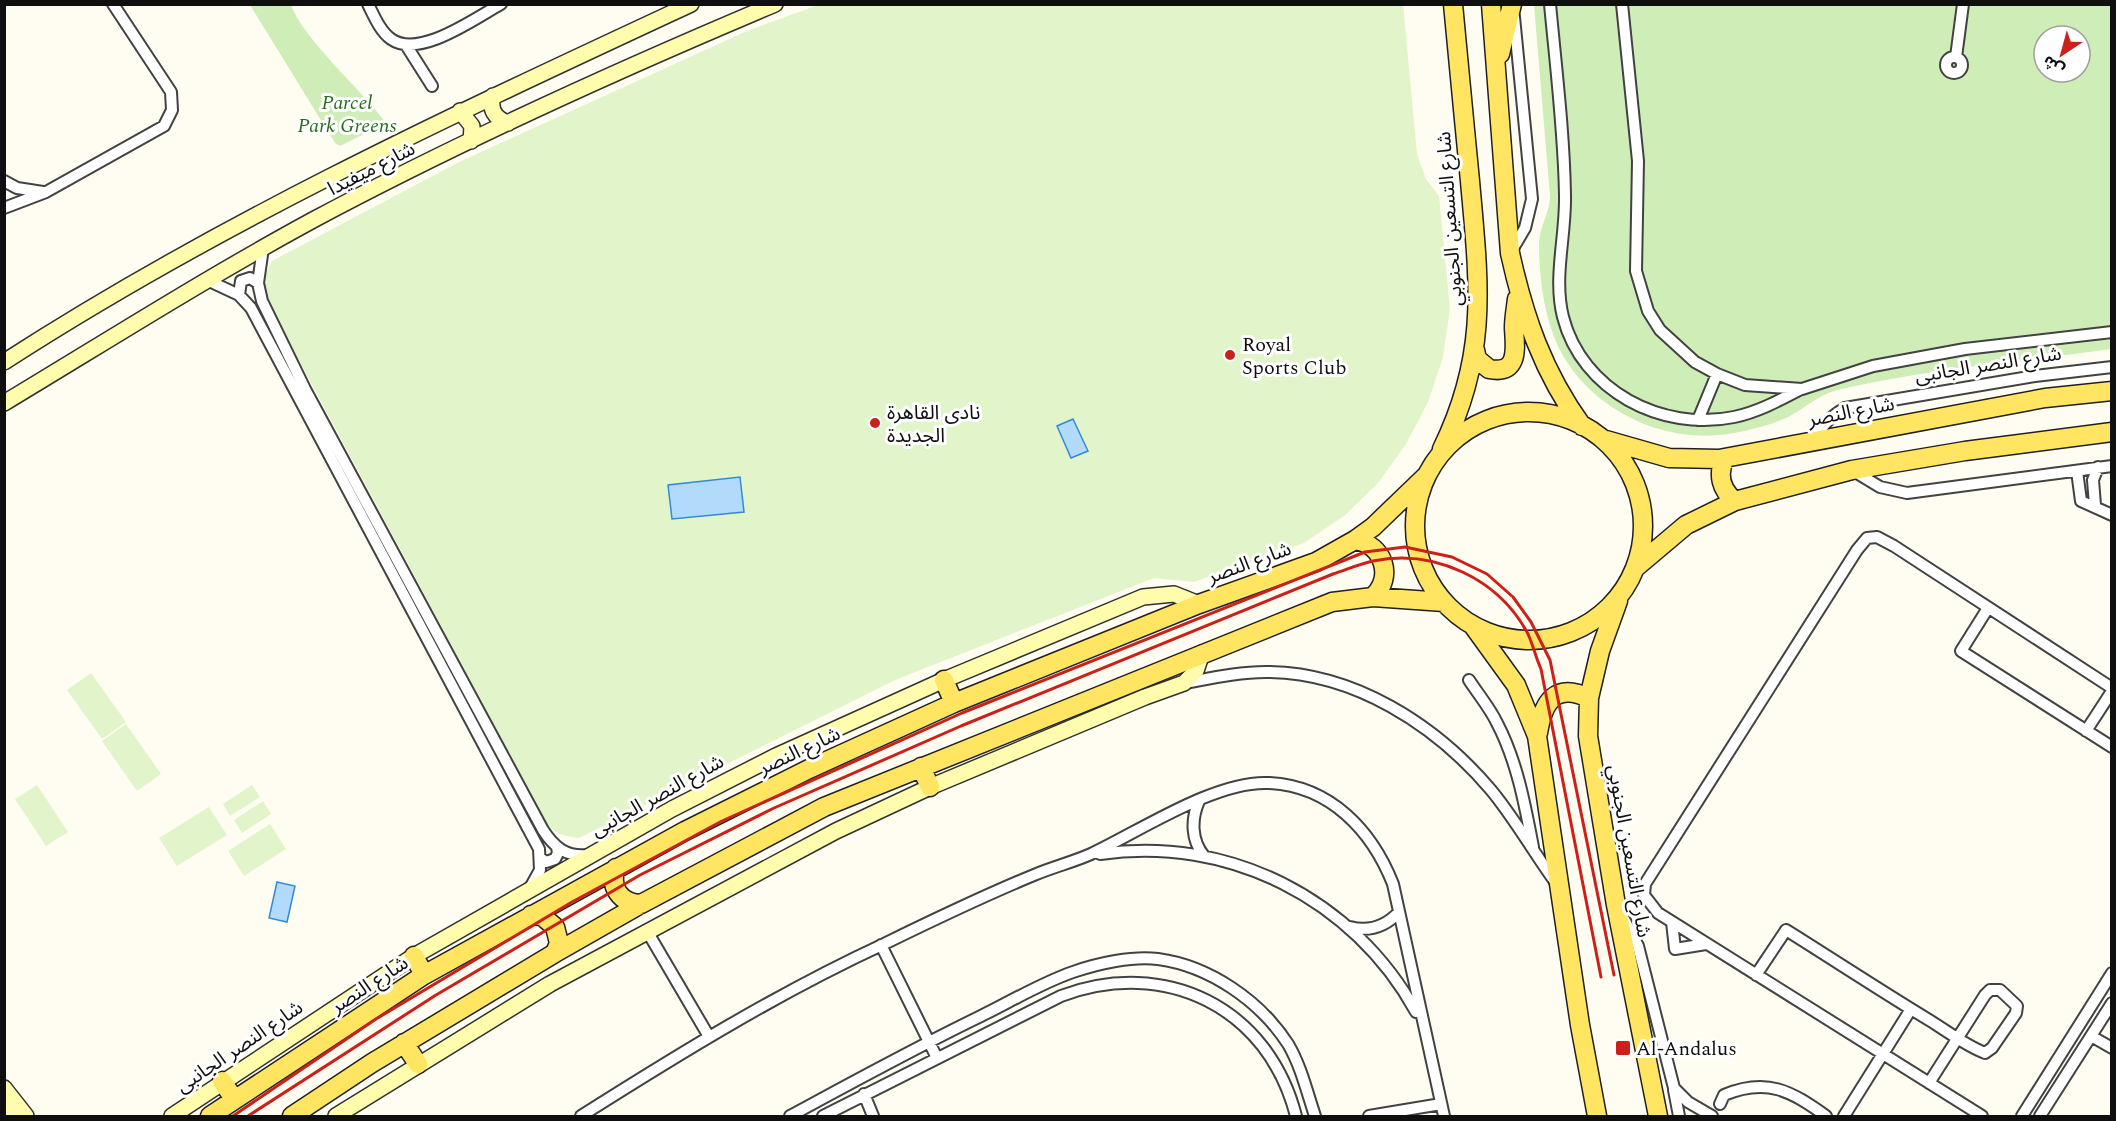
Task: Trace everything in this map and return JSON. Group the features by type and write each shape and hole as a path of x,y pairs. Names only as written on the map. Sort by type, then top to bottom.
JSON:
{"main road":[{"name":"شارع التسعين الجنوبي","path":"1454,4 1479,287 1474,350 1460,406 1418,499 1415,525 1418,551 1432,586 1444,602 1471,624"},
{"path":"1471,624 1509,638 1548,638 1582,627 1603,613 1620,595 1635,568 1642,535 1640,501 1631,476 1616,454 1600,438 1582,426 1546,369 1518,292 1510,253 1491,4"},
{"path":"1495,70 1513,4"},
{"path":"1474,350 1477,359 1489,369 1504,368 1512,362 1516,353 1514,321 1518,292"},
{"name":"شارع النصر","path":"1600,438 1645,453 1670,458 1725,458 2045,398 2112,391"},
{"name":"شارع النصر","path":"210,1116 424,975 616,868 809,770 954,703 1199,604 1316,562 1355,540 1465,432 1495,417 1536,412 1559,417 1582,426"},
{"path":"1635,568 1686,525 1736,501 1852,470 1965,451 2112,432"},
{"path":"1725,458 1721,469 1721,482 1726,493 1736,501"},
{"path":"1355,540 1373,548 1383,563 1384,582 1373,597"},
{"name":"شارع التسعين الجنوبي","path":"1620,595 1600,651 1589,698 1590,753 1616,905 1658,1116"},
{"path":"292,1116 404,1043 555,953 640,904 824,807 1332,602 1373,597 1444,602"},
{"path":"1471,624 1506,669 1524,699 1537,736 1584,1055 1597,1116"},
{"path":"944,680 954,703"},
{"path":"1537,736 1543,711 1553,696 1570,692 1589,698"},
{"path":"921,767 930,787"},
{"path":"616,868 614,883 618,893 625,900 640,904"},
{"path":"531,915 542,916 555,927 559,943 555,953"},
{"path":"414,956 424,975"},
{"path":"404,1043 418,1064"},
{"path":"222,1081 234,1099"}],"street":[{"path":"4,208 46,192 164,126 172,110 171,92 113,4"},
{"path":"368,4 387,35 405,45 432,86"},
{"path":"405,45 425,44 501,4"},
{"name":"شارع ميفيدا","path":"4,362 196,248 346,167 460,111 691,4"},
{"name":"شارع ميفيدا","path":"4,403 263,248 508,123 671,48 774,4"},
{"path":"1510,253 1525,228 1532,199 1513,4"},
{"path":"1550,4 1565,182 1565,212 1558,283 1563,318 1581,359 1608,387 1653,413 1698,420 1747,414 1802,389 1873,366 1965,350 2112,332"},
{"path":"1622,4 1638,160 1635,250 1641,291 1648,310 1671,343 1717,374 1745,385 1802,389"},
{"path":"1956,57 1963,4"},
{"path":"493,96 492,111 499,119 508,123"},
{"path":"460,111 470,122 473,131 471,141"},
{"path":"4,181 24,190 46,192"},
{"path":"263,248 258,283 262,301 305,389 543,830 557,847 567,853 591,855"},
{"path":"239,296 241,280 250,278 258,283"},
{"path":"207,280 239,296 251,308 539,849 540,870 529,891"},
{"name":"شارع النصر الجانبى","path":"1815,440 1827,421 1845,408 2035,376 2112,367"},
{"path":"1698,420 1717,374"},
{"path":"1852,470 1880,487 1907,493 2112,466"},
{"path":"2095,505 2093,480 2098,467"},
{"path":"2077,471 2079,498 2086,504 2095,505 2112,515"},
{"path":"1982,1116 1672,922 1648,903 1644,895 1645,884 1862,543 1873,537 1884,540 2112,690 2086,731"},
{"name":"شارع النصر الجانبى","path":"172,1116 414,956 672,809 776,756 944,680 1143,597 1174,594 1199,604"},
{"path":"1988,608 1960,651 2112,747"},
{"path":"1184,683 1196,671 1202,653"},
{"path":"336,1116 550,984 836,831 930,787 1145,697 1184,683 1238,674 1298,674 1326,681 1389,706 1446,743 1469,766 1492,791 1560,889"},
{"path":"1469,680 1497,722 1514,764 1526,808 1534,853"},
{"path":"580,1116 708,1035 881,945 1035,874 1089,855 1199,801 1244,784 1269,783 1294,787 1318,796 1343,811 1365,832 1382,857 1393,884 1444,1116"},
{"path":"1199,801 1194,815 1194,830 1197,844 1204,856"},
{"path":"540,858 546,862 552,861 558,854 557,847"},
{"path":"1089,855 1147,850 1204,856 1228,861 1275,879 1324,907 1349,927 1391,971 1422,1022"},
{"path":"1616,905 1638,946 1679,1116"},
{"path":"1349,927 1373,928 1387,922 1399,912"},
{"path":"1672,922 1675,949 1706,944"},
{"path":"1756,975 1786,930 1958,1038 1980,1051 1988,1052 2016,1013 2016,1003 2000,990 1990,990 1958,1038 1929,1083"},
{"path":"646,931 708,1035"},
{"path":"881,945 937,1058"},
{"path":"790,1116 928,1041 1072,972 1131,959 1158,959 1191,967 1218,979 1254,1005 1288,1044 1303,1078 1315,1116"},
{"path":"2022,1116 2112,973"},
{"path":"823,1116 1078,989 1116,982 1160,984 1203,998 1228,1013 1251,1032 1269,1054 1284,1079 1296,1116"},
{"path":"2040,1116 2112,1003"},
{"path":"1844,1116 1911,1009"},
{"path":"2091,1036 2112,1048"},
{"path":"2052,1069 2065,1077"},
{"path":"1720,1104 1724,1095 1731,1092 1778,1087 1826,1116"},
{"path":"1674,1088 1688,1102 1712,1116"},
{"path":"4,1089 26,1116"},
{"path":"864,1094 873,1116"},
{"path":"1369,1116 1441,1104"},
{"path":"4,1109 10,1116"}],"green space":[{"name":"نادى القاهرة الجديدة","path":"1403,4 1417,154 1426,179 1439,196 1450,309 1443,357 1428,402 1406,444 1378,483 1344,516 1304,543 1194,582 1154,578 895,680 579,838 558,832 544,821 264,295 263,279 272,261 459,162 747,31 818,5"},
{"name":"Parcel Park Greens","path":"250,5 291,5 298,19 320,49 386,123 340,146 335,143"},
{"path":"1534,5 2111,5 2111,349 1939,371 1837,390 1781,420 1734,433 1695,435 1671,432 1647,425 1604,402 1570,367 1558,346 1546,309 1539,257 1539,238 1550,196"},
{"path":"91,673 126,722 102,739 67,690"},
{"path":"126,724 161,774 137,791 102,741"},
{"path":"37,785 68,832 46,846 15,799"},
{"path":"252,785 260,797 230,816 223,804"},
{"path":"263,801 271,814 242,833 234,820"},
{"path":"209,807 227,835 177,866 159,838"},
{"path":"270,824 286,849 244,876 228,851"}],"water":[{"path":"1073,419 1088,451 1071,458 1057,426"},
{"path":"740,477 744,512 672,519 668,485"},
{"path":"277,882 295,886 287,922 269,918"}],"railway":[{"path":"233,1116 376,1019 572,902 722,821 962,713 1365,552 1405,547 1452,557 1487,574 1513,597 1531,622 1550,660 1614,975"},
{"path":"248,1116 436,995 640,875 774,808 961,726 1333,574 1368,562 1396,558 1419,559 1463,572 1482,583 1500,598 1516,615 1528,634 1541,669 1601,977"}],"place":[{"name":"Royal Sports Club","path":"1230,355"},
{"name":"نادى القاهرة الجديدة","path":"875,423"},
{"name":"Al-Andalus","path":"1623,1048"}]}
